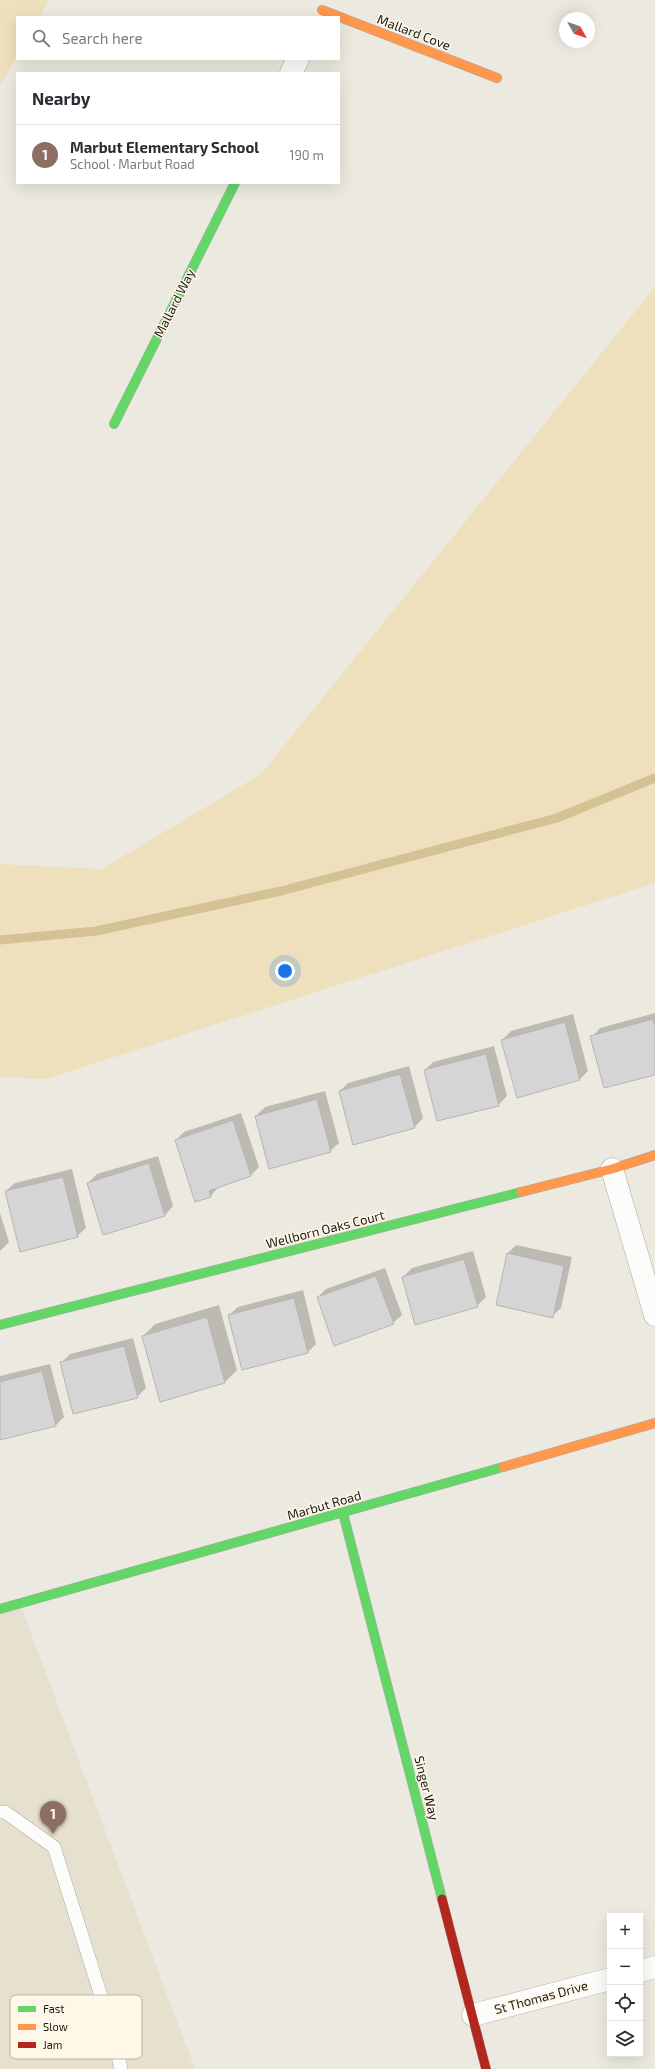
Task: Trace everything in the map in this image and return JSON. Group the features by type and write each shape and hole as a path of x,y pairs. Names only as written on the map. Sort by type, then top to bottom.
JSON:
{"street":[{"name":"Mallard Cove","path":"323,9 496,78"},
{"path":"292,72 298,60"},
{"name":"Mallard Way","path":"114,424 234,184"},
{"name":"Wellborn Oaks Court","path":"0,1325 612,1169 655,1155"},
{"path":"612,1169 655,1315"},
{"name":"Marbut Road","path":"0,1609 343,1513 655,1423"},
{"name":"Singer Way","path":"343,1513 486,2069"},
{"path":"643,1970 655,1967"},
{"name":"St Thomas Drive","path":"473,2015 607,1980"}],"lane":[{"path":"0,1812 5,1812 54,1847 101,1995"},
{"path":"119,2059 121,2069"}],"shaded area":[{"path":"0,0 49,0 41,16 16,16 16,59 0,86"},
{"path":"655,287 655,883 46,1079 0,1077 0,864 102,869 261,774"},
{"path":"21,1607 195,2069 0,2069 0,1613"}],"building":[{"path":"653,1019 655,1027 655,1075 604,1088 590,1036"},
{"path":"565,1022 580,1080 517,1098 501,1040"},
{"path":"486,1054 499,1106 437,1121 424,1070"},
{"path":"400,1074 415,1128 353,1145 339,1091"},
{"path":"317,1099 331,1152 269,1169 255,1116"},
{"path":"233,1120 251,1176 209,1191 211,1197 195,1202 175,1140"},
{"path":"149,1163 165,1216 103,1235 87,1183"},
{"path":"63,1177 78,1237 20,1252 5,1191"},
{"path":"507,1253 564,1266 553,1318 496,1305"},
{"path":"464,1259 478,1307 415,1325 402,1277"},
{"path":"376,1276 394,1324 334,1346 317,1297"},
{"path":"294,1298 308,1353 242,1370 228,1315"},
{"path":"207,1317 225,1383 160,1402 142,1336"},
{"path":"124,1346 138,1398 73,1414 60,1362"},
{"path":"42,1371 56,1426 0,1440 0,1382"}],"waterway":[{"path":"0,940 96,931 281,891 557,818 655,778"}],"traffic: fast":[{"path":"114,424 234,184"},
{"path":"0,1325 521,1192"},
{"path":"0,1609 503,1467"},
{"path":"343,1513 442,1899"}],"traffic: slow":[{"path":"322,10 337,16"},
{"path":"340,17 497,78"},
{"path":"521,1192 612,1169 655,1155"},
{"path":"503,1467 655,1423"}],"traffic: jam":[{"path":"442,1899 486,2069"}],"place":[{"name":"Marbut Elementary School","path":"53,1834"}]}
